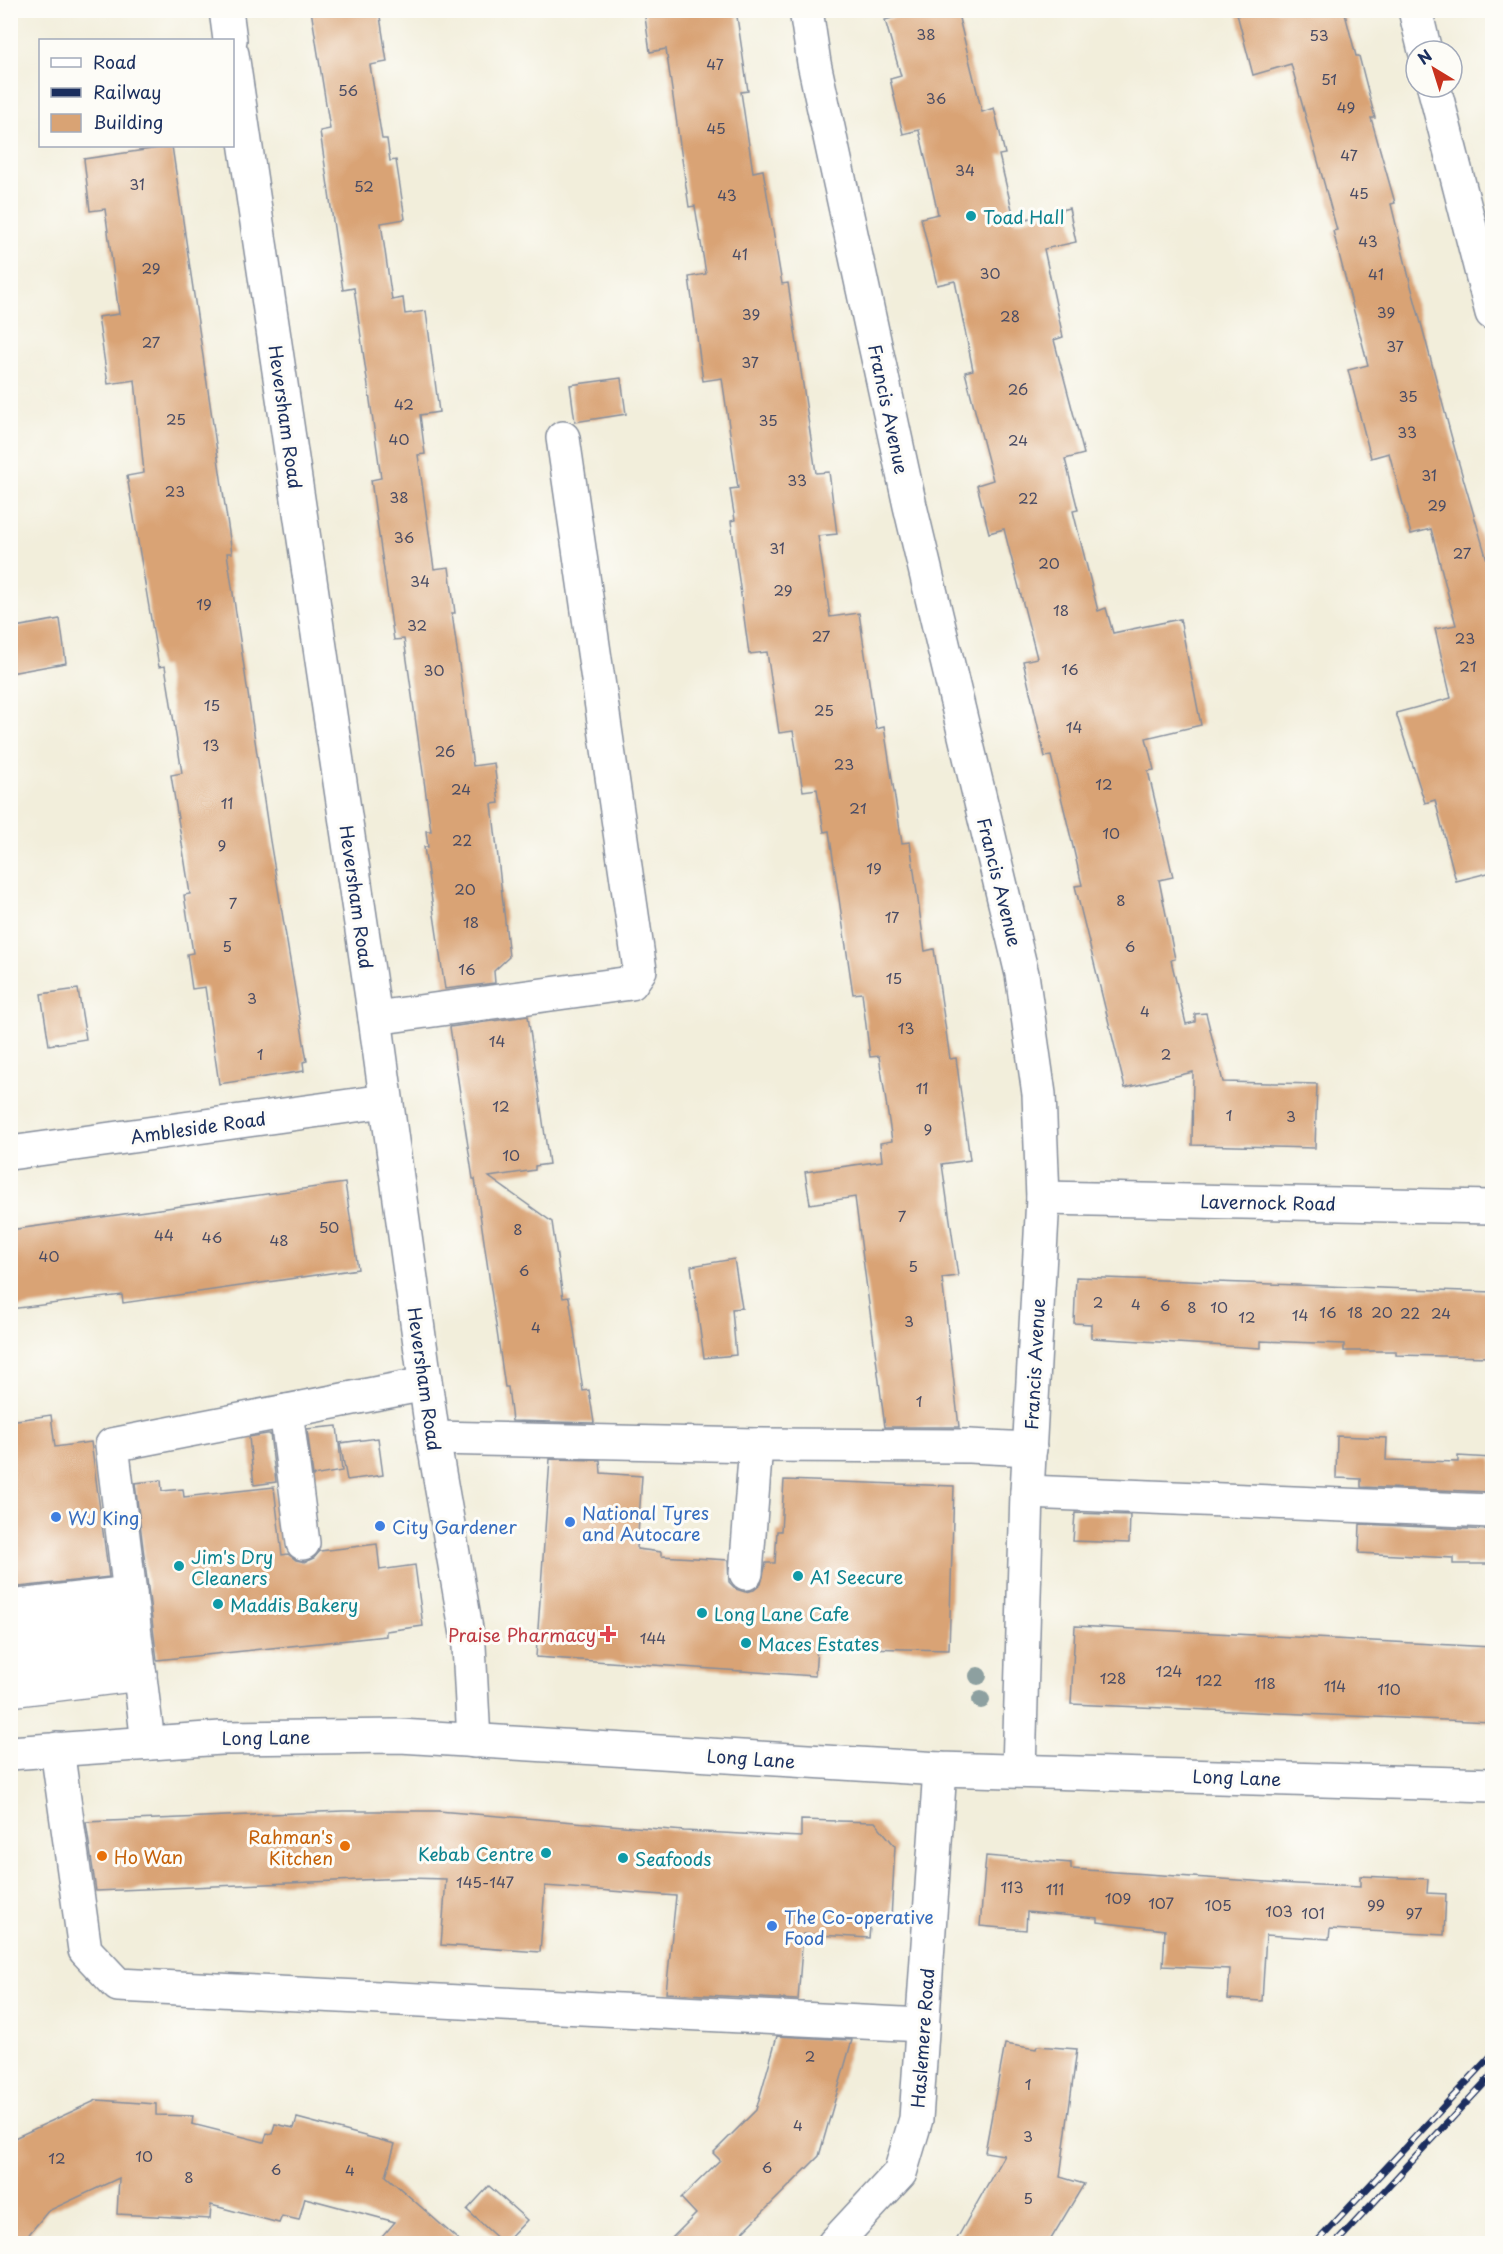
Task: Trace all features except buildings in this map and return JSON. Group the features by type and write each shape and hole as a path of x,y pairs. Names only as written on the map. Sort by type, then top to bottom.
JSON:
{"street":[{"path":"226,10 231,39"},
{"name":"Francis Avenue","path":"806,10 816,74 910,506 1022,974 1039,1094 1043,1198 1028,1492 1019,1770"},
{"path":"1415,10 1422,39"},
{"name":"Heversham Road","path":"234,67 375,1018 433,1438 470,1646 474,1741"},
{"path":"1437,99 1492,312"},
{"path":"375,1018 631,983 640,970 563,438"},
{"name":"Ambleside Road","path":"10,1154 385,1101"},
{"name":"Lavernock Road","path":"1043,1198 1492,1206"},
{"path":"148,1743 112,1445 425,1384"},
{"path":"286,1411 303,1543"},
{"path":"433,1438 756,1445 969,1446 1030,1449"},
{"path":"746,1573 756,1445"},
{"path":"1028,1492 1492,1511"},
{"path":"10,1607 135,1633"},
{"path":"10,1633 135,1633"},
{"path":"10,1661 135,1633"},
{"path":"10,1690 135,1633"},
{"name":"Long Lane","path":"10,1753 221,1738 400,1736 940,1769 1492,1785"},
{"path":"57,1749 85,1950 118,1985 922,2025"},
{"name":"Haslemere Road","path":"834,2244 900,2173 916,2119 940,1769"}],"railway":[{"path":"1315,2244 1492,2055"},
{"path":"1335,2244 1492,2075"}],"place":[{"name":"Toad Hall","path":"971,216"},
{"name":"WJ King","path":"56,1517"},
{"name":"National Tyres and Autocare","path":"570,1522"},
{"name":"City Gardener","path":"380,1526"},
{"name":"Jim's Dry Cleaners","path":"179,1566"},
{"name":"A1 Seecure","path":"798,1576"},
{"name":"Maddis Bakery","path":"218,1604"},
{"name":"Long Lane Cafe","path":"702,1613"},
{"name":"Praise Pharmacy","path":"608,1634"},
{"name":"Maces Estates","path":"746,1643"},
{"name":"Rahman's Kitchen","path":"345,1846"},
{"name":"Kebab Centre","path":"546,1853"},
{"name":"Ho Wan","path":"102,1856"},
{"name":"Seafoods","path":"623,1858"},
{"name":"The Co-operative Food","path":"772,1926"}]}
